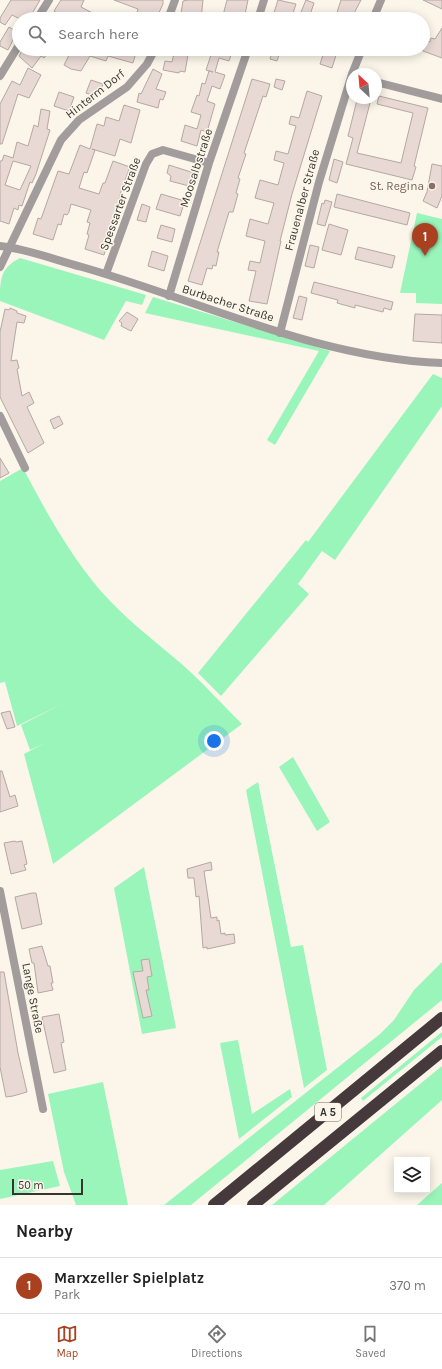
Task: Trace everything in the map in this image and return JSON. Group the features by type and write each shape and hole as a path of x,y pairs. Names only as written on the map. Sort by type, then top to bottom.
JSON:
{"highway":[{"name":"A 5","path":"214,1205 442,1018"},
{"name":"A 5","path":"253,1205 442,1050"}],"street":[{"path":"41,12 49,0"},
{"path":"171,12 175,0"},
{"path":"260,12 264,0"},
{"path":"376,12 381,0"},
{"path":"0,76 12,56"},
{"name":"Hinterm Dorf","path":"11,247 61,140 79,120 127,87 147,64 151,56"},
{"name":"Moosalbstraße","path":"169,296 209,163 246,56"},
{"name":"Frauenalber Straße","path":"355,68 359,56"},
{"path":"382,84 442,99"},
{"name":"Frauenalber Straße","path":"280,333 319,182 346,94"},
{"name":"Spessarter Straße","path":"106,274 146,164 152,154 163,150 209,163"},
{"path":"0,246 11,247 0,267"},
{"name":"Burbacher Straße","path":"11,247 106,274 280,333 357,354 408,362 442,364"},
{"path":"0,416 25,468"},
{"name":"Lange Straße","path":"0,891 43,1109"}],"green space":[{"path":"417,213 442,219 442,304 416,303 416,293 400,293"},
{"path":"20,258 146,295 142,305 126,301 104,340 0,301 2,275 8,266"},
{"path":"153,297 330,351 275,445 267,440 319,351 145,313"},
{"path":"433,374 442,378 442,406 335,560 322,551 298,584 309,594 221,696 198,673 306,540 308,542"},
{"path":"23,468 67,546 88,576 110,601 184,666 242,724 53,864 24,754 45,743 30,750 21,725 62,704 17,726 5,682 9,681 0,683 0,481"},
{"path":"293,757 330,822 317,831 279,767"},
{"path":"258,782 291,947 303,945 327,1070 304,1088 246,790"},
{"path":"144,867 176,1028 142,1034 114,888"},
{"path":"442,962 442,1000 191,1205 164,1205 380,1034 394,1020 414,990"},
{"path":"442,1032 442,1037 363,1101 361,1098"},
{"path":"238,1040 252,1114 290,1089 292,1097 239,1139 220,1043"},
{"path":"442,1066 442,1100 324,1205 272,1205"},
{"path":"103,1082 128,1205 76,1205 64,1172 48,1094"},
{"path":"53,1161 60,1186 0,1199 0,1170"},
{"path":"442,1183 442,1205 417,1205"}],"building":[{"path":"11,0 40,0 33,12 12,12 12,15 5,25 0,22 0,18"},
{"path":"61,0 84,0 81,7 91,12 56,12 54,11"},
{"path":"114,0 163,0 159,12 137,12 138,9"},
{"path":"203,0 202,12 181,12 183,1"},
{"path":"227,0 248,0 245,12 224,12"},
{"path":"278,0 296,4 293,12 274,12"},
{"path":"306,0 314,3 311,12 301,12"},
{"path":"341,0 361,0 355,12 337,12"},
{"path":"423,0 442,0 442,9"},
{"path":"9,27 12,29 12,42 8,50 0,46 0,42"},
{"path":"442,28 442,58 430,54 431,38 435,39"},
{"path":"19,56 41,56 32,68"},
{"path":"68,56 90,56 81,71 71,69 64,65"},
{"path":"90,56 108,56 106,61"},
{"path":"108,56 135,56 133,63"},
{"path":"173,56 188,56 185,72 180,71 179,73 163,70 165,61 172,62"},
{"path":"211,56 231,56 229,61 219,58 215,72 225,75 220,89 212,86 207,101 215,104 207,132 201,130 197,146 181,141 185,125 197,129 201,115 191,112 197,95 199,96 202,83 205,84 209,71 213,72 206,70"},
{"path":"271,56 279,56 277,61 270,59"},
{"path":"323,56 336,56 332,68 320,64"},
{"path":"28,68 41,75 29,98 18,94 2,144 0,144 0,104 12,81 20,85"},
{"path":"153,69 162,74 156,89 166,92 163,100 160,99 158,108 137,102 139,93 141,94"},
{"path":"252,79 270,84 266,97 263,96 244,153 246,154 238,178 240,179 236,193 238,194 233,212 229,212 217,252 219,252 216,266 213,265 212,269 207,268 202,285 188,281"},
{"path":"276,79 285,81 282,90 274,87"},
{"path":"91,80 103,84 98,97 86,93"},
{"path":"307,91 322,96 292,194 280,241 267,304 249,301 256,271 248,270 250,261 260,263 265,241 246,236 250,219 268,224 274,203 255,198 260,180 278,185 284,163 274,160 276,151 288,154 296,126 289,124 291,116 299,118"},
{"path":"59,92 74,97 69,111 54,106"},
{"path":"382,97 428,108 412,180 346,164 353,138 348,136 356,104 370,104 357,153 401,163 413,113 377,104 382,104"},
{"path":"124,105 140,110 131,143 120,139 115,156 92,149 95,150 87,173 84,172 79,188 99,194 103,183 105,183 113,161 130,167 122,188 104,255 85,249 89,235 87,234 90,223 87,222 91,210 71,204 67,215 64,214 61,225 58,224 53,240 33,234 38,218 41,219 58,171 69,174 80,145 90,149 97,124 104,126 106,117 119,121"},
{"path":"41,109 50,111 47,129 50,130 36,174 32,183 30,182 22,206 19,205 18,210 14,208 9,224 0,221 0,161 2,161 4,155 13,158 17,142 28,146 34,125 38,127","holes":["13,161 31,166 20,190 5,185"]},
{"path":"334,159 343,162 337,183 329,180"},
{"path":"432,164 442,166 442,196 437,208 423,201 427,192"},
{"path":"169,165 194,173 189,186 170,181 171,176 167,173"},
{"path":"161,194 185,201 180,216 156,209"},
{"path":"337,194 410,213 407,225 334,207"},
{"path":"325,200 332,202 325,226 317,224 322,203 324,204"},
{"path":"142,204 150,207 146,222 137,220"},
{"path":"329,224 348,230 341,255 322,250"},
{"path":"161,225 175,229 172,242 157,238"},
{"path":"310,245 319,247 314,268 305,266"},
{"path":"358,247 395,256 392,268 355,259"},
{"path":"152,251 168,256 164,271 148,266"},
{"path":"314,282 393,302 391,310 384,308 383,312 355,305 355,308 337,303 338,300 311,293"},
{"path":"299,296 307,298 302,320 293,318"},
{"path":"10,308 17,311 17,313 26,316 24,323 17,322 11,361 17,360 19,368 17,369 22,396 29,392 34,403 27,407 44,443 28,453 0,397 0,332 5,309 9,310"},
{"path":"127,312 138,319 131,331 121,326 122,323 119,321"},
{"path":"415,314 442,315 442,343 413,341"},
{"path":"59,416 63,424 54,429 50,420"},
{"path":"0,458 9,473 0,478"},
{"path":"10,711 15,727 7,729 1,713"},
{"path":"0,771 2,771 10,797 15,795 18,806 0,812"},
{"path":"22,841 27,864 24,865 26,870 11,874 4,843"},
{"path":"211,862 212,870 204,871 211,918 217,917 217,921 219,920 221,934 234,934 235,943 207,949 207,947 203,948 199,896 196,897 194,878 188,878 187,869"},
{"path":"36,893 42,924 22,929 15,897"},
{"path":"42,946 48,966 50,966 53,990 38,993 34,963 32,963 29,949"},
{"path":"149,959 152,976 147,977 149,990 146,990 152,1016 143,1018 133,972 143,971 141,960"},
{"path":"0,972 4,972 18,1053 27,1092 6,1097 0,1067"},
{"path":"59,1014 64,1042 61,1043 66,1070 54,1073 42,1017"}],"place":[{"name":"St. Regina","path":"432,186"},
{"name":"Marxzeller Spielplatz","path":"425,256"}]}
